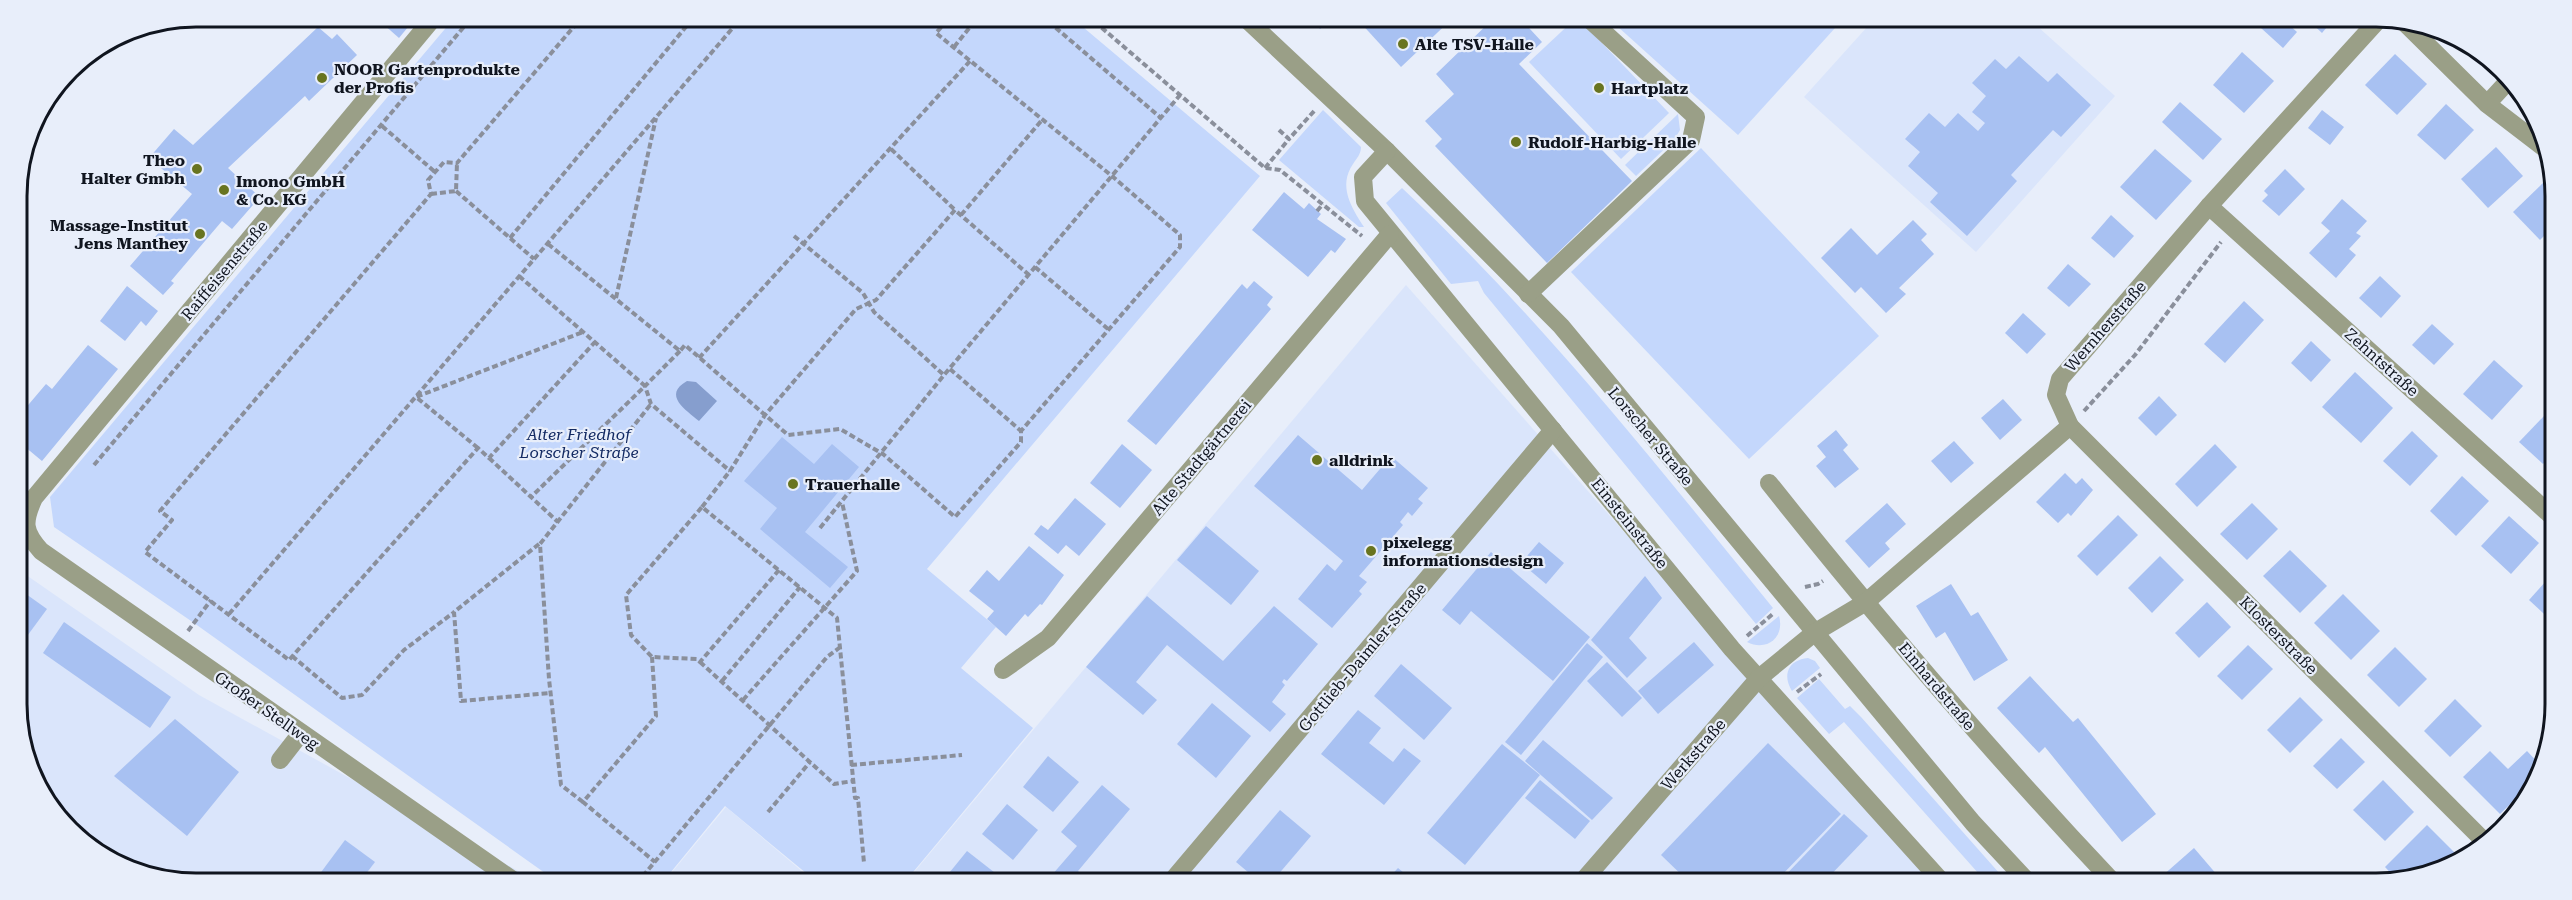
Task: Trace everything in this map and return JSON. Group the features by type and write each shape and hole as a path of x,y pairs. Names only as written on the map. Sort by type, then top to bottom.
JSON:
{"street":[{"name":"Raiffeisenstraße","path":"27,513 34,498 426,27"},
{"name":"Lorscher Straße","path":"1255,27 1387,151 1561,326 1973,823 2020,873"},
{"path":"1528,294 1691,140 1696,117 1598,27"},
{"name":"Wernherstraße","path":"2070,426 2056,394 2060,379 2209,206 2372,27"},
{"path":"2413,31 2487,104 2535,141"},
{"path":"2487,104 2504,86"},
{"name":"Einsteinstraße","path":"1387,151 1363,177 1365,201 1390,234 1732,649 1934,873"},
{"name":"Zehntstraße","path":"2209,206 2545,510"},
{"name":"Alte Stadtgärtnerei","path":"1003,670 1048,638 1390,234"},
{"path":"1814,633 1866,602 2070,426"},
{"name":"Klosterstraße","path":"2070,426 2480,837"},
{"name":"Gottlieb-Daimler-Straße","path":"1178,873 1553,430"},
{"name":"Einhardstraße","path":"1769,483 1837,569 2018,782 2104,873"},
{"name":"Großer Stellweg","path":"27,536 41,550 177,647 501,873"},
{"name":"Werkstraße","path":"1590,873 1759,678 1814,633"},
{"path":"280,760 301,733"}],"path":[{"path":"94,465 464,27"},
{"path":"456,191 457,163 574,27"},
{"path":"510,238 686,27"},
{"path":"229,614 734,27"},
{"path":"531,497 685,345 788,435 840,429 883,454 955,517 1021,442 1021,431 1180,247 1180,235 1112,176 936,33 941,27"},
{"path":"954,47 970,27"},
{"path":"1055,27 1161,118"},
{"path":"1101,27 1265,168 1280,170 1378,249"},
{"path":"699,358 805,245 970,61"},
{"path":"820,528 883,454 944,375 1180,95"},
{"path":"1265,168 1329,96"},
{"path":"616,298 656,117"},
{"path":"961,215 1042,120"},
{"path":"382,126 435,172"},
{"path":"1279,130 1289,139"},
{"path":"891,149 955,210 1029,275"},
{"path":"431,194 428,180 444,162 457,163"},
{"path":"478,448 289,660 145,552 172,520 160,511 431,194 456,191 534,259"},
{"path":"1317,210 1323,204"},
{"path":"583,802 656,716 652,657 631,635 626,595 730,471 765,415 856,309 876,300 955,210"},
{"path":"2070,426 2135,355 2232,227"},
{"path":"794,236 863,294 874,312 944,375"},
{"path":"548,244 680,351"},
{"path":"1035,267 1108,330"},
{"path":"519,276 645,386 651,404 730,471"},
{"path":"416,397 583,332"},
{"path":"489,458 595,342"},
{"path":"950,369 1021,431"},
{"path":"416,397 478,448 558,522"},
{"path":"651,404 540,544 550,693 561,785 655,862"},
{"path":"743,700 856,571 842,502"},
{"path":"702,507 837,618 853,782 855,798 858,798 864,863"},
{"path":"292,656 342,698 362,694 404,650 539,544"},
{"path":"1797,594 1805,587 1818,584 1837,569"},
{"path":"700,662 779,570"},
{"path":"722,681 800,587"},
{"path":"177,647 211,600"},
{"path":"1732,649 1780,608"},
{"path":"454,612 461,701 550,693"},
{"path":"646,873 827,657 839,648"},
{"path":"652,657 697,659 834,784 853,782"},
{"path":"1783,705 1820,673 1827,681"},
{"path":"852,765 962,755"},
{"path":"768,812 810,762"}],"shaded area":[{"path":"1867,27 2038,27 2115,96 1976,252 1804,97"},
{"path":"1406,285 1925,873 913,873"},
{"path":"687,381 696,382 717,401 699,421 683,407 676,397 680,386"},
{"path":"27,576 199,695 522,873 196,873 163,870 121,856 85,831 69,815 44,779 36,758 28,726"},
{"path":"726,807 804,873 671,873"}],"green space":[{"name":"Alter Friedhof Lorscher Straße","path":"447,27 1083,27 1260,176 927,569 996,627 961,668 1033,728 912,873 806,873 725,806 670,873 545,873 194,623 54,527 50,497"},
{"name":"Hartplatz","path":"1566,27 1587,27 1669,113 1621,159 1529,62"},
{"path":"1618,27 1836,27 1738,135"},
{"path":"1323,110 1361,147 1360,154 1349,172 1346,188 1351,204 1364,227 1359,227 1279,160"},
{"path":"1678,114 1680,130 1674,140 1636,176 1625,165"},
{"path":"1701,148 1879,336 1749,459 1571,272"},
{"path":"1402,188 1501,287 1595,392 1773,608 1756,624 1484,293 1478,281 1451,284 1386,203"},
{"path":"1779,616 1779,630 1773,641 1761,645 1747,642"},
{"path":"1808,658 1815,661 1820,668 1792,691 1787,679 1789,669 1801,659"},
{"path":"1819,679 1845,709 1850,706 1861,717 1999,873 1978,873 1844,722 1829,734 1797,698"}],"building":[{"path":"318,27 332,39 337,34 357,55 309,101 305,96 228,168 260,197 232,229 222,221 171,281 174,283 163,295 130,266 192,194 149,158 174,129 193,145"},
{"path":"386,27 408,27 399,38"},
{"name":"Alte TSV-Halle","path":"1364,27 1443,27 1401,67"},
{"name":"Rudolf-Harbig-Halle","path":"1485,27 1528,27 1542,42 1519,64 1632,181 1547,263 1435,146 1442,139 1425,121 1454,94 1436,74"},
{"path":"2260,27 2291,27 2297,32 2283,48"},
{"path":"2316,27 2327,27 2322,33"},
{"path":"2242,52 2274,81 2244,113 2213,85"},
{"path":"2395,54 2427,84 2397,115 2365,85"},
{"path":"2019,56 2048,82 2057,73 2091,105 2061,137 2053,130 2011,175 2017,181 1967,236 1930,202 1938,193 1908,166 1920,152 1905,139 1929,113 1945,127 1958,113 1978,131 1985,123 1972,112 1986,96 1972,83 1995,59 2006,69"},
{"path":"2180,102 2222,139 2203,160 2162,122"},
{"path":"2446,104 2474,130 2445,160 2417,135"},
{"path":"2322,110 2344,127 2330,145 2308,128"},
{"path":"2496,147 2523,176 2488,208 2461,179"},
{"path":"2155,149 2192,181 2156,220 2120,187"},
{"path":"2285,169 2305,189 2279,216 2262,201 2268,195 2264,191"},
{"path":"2544,182 2545,235 2540,240 2513,212"},
{"path":"1284,192 1304,209 1309,203 1321,214 1317,219 1346,239 1335,253 1331,250 1308,277 1252,230"},
{"path":"2342,199 2367,221 2356,233 2361,236 2349,249 2356,255 2336,278 2309,253 2330,231 2321,223"},
{"path":"2111,215 2134,236 2114,258 2091,238"},
{"path":"1913,220 1927,234 1921,240 1934,254 1899,288 1906,294 1886,313 1861,287 1855,293 1821,258 1851,228 1877,255"},
{"path":"2068,264 2091,284 2069,307 2047,288"},
{"path":"2380,276 2401,296 2381,318 2359,298"},
{"path":"1254,281 1273,297 1267,305 1271,309 1156,445 1127,421 1242,284 1247,289"},
{"path":"127,286 158,311 146,326 141,321 125,341 100,321"},
{"path":"2244,301 2264,320 2225,363 2204,344"},
{"path":"2023,313 2046,334 2027,354 2005,333"},
{"path":"2432,324 2454,344 2434,365 2412,345"},
{"path":"2311,341 2331,360 2311,382 2291,363"},
{"path":"88,345 118,369 42,461 27,448 27,406 46,384 52,389"},
{"path":"2494,360 2523,386 2492,420 2463,394"},
{"path":"2355,372 2393,408 2361,443 2322,407"},
{"path":"2159,396 2177,415 2156,436 2138,418"},
{"path":"2003,399 2022,420 2000,440 1981,418"},
{"path":"2545,417 2545,462 2543,464 2519,442"},
{"path":"1836,430 1848,445 1843,450 1859,469 1835,488 1816,466 1826,457 1817,446"},
{"path":"2412,431 2438,456 2410,486 2383,461"},
{"path":"1298,435 1362,490 1391,456 1428,488 1418,499 1423,503 1412,516 1408,512 1400,522 1403,525 1359,576 1367,582 1359,591 1362,594 1332,628 1298,599 1327,564 1335,571 1343,561 1254,486"},
{"path":"782,437 814,464 832,444 859,467 805,532 848,567 830,588 760,529 777,508 744,481"},
{"path":"1954,441 1974,463 1951,483 1931,461"},
{"path":"1122,444 1152,470 1120,508 1090,483"},
{"path":"2215,444 2237,467 2197,507 2175,484"},
{"path":"2065,473 2076,484 2082,478 2093,490 2071,516 2068,513 2058,523 2036,502"},
{"path":"2462,476 2489,501 2456,536 2430,511"},
{"path":"1075,498 1106,524 1079,556 1066,545 1058,554 1034,534 1041,525 1048,530"},
{"path":"1887,503 1906,524 1885,543 1890,549 1869,568 1845,541"},
{"path":"2252,503 2278,529 2247,560 2220,534"},
{"path":"2118,515 2138,535 2097,576 2077,556"},
{"path":"2509,516 2539,543 2511,574 2481,546"},
{"path":"1206,526 1259,571 1231,605 1177,560"},
{"path":"1539,542 1564,563 1546,584 1521,563"},
{"path":"1029,546 1064,575 1042,605 1040,604 1028,617 1025,614 1006,636 987,619 994,611 969,591 987,570 999,581"},
{"path":"2290,550 2327,586 2300,613 2263,576"},
{"path":"1491,552 1590,637 1553,681 1471,611 1460,625 1442,610"},
{"path":"2160,556 2184,580 2152,613 2128,588"},
{"path":"1645,576 1662,598 1629,638 1647,658 1627,678 1591,640"},
{"path":"2545,582 2545,615 2529,600"},
{"path":"1951,584 1971,616 1978,612 2008,660 1974,681 1945,632 1936,638 1916,606"},
{"path":"2343,594 2380,631 2351,660 2314,623"},
{"path":"27,595 47,609 27,636"},
{"path":"1147,596 1223,661 1274,606 1318,644 1287,681 1284,679 1282,682 1285,685 1272,702 1286,714 1270,732 1167,645 1136,682 1157,700 1143,715 1086,667"},
{"path":"2207,602 2231,627 2199,658 2175,633"},
{"path":"64,622 171,697 150,728 43,653"},
{"path":"1694,642 1714,665 1658,714 1638,691"},
{"path":"1587,643 1603,657 1521,755 1505,742"},
{"path":"2248,645 2273,669 2242,700 2217,676"},
{"path":"2395,647 2427,679 2399,707 2367,675"},
{"path":"1607,662 1642,698 1622,717 1587,681"},
{"path":"1401,664 1452,708 1424,740 1374,696"},
{"path":"2030,676 2073,722 2078,718 2156,814 2122,842 2045,747 2039,753 1997,708"},
{"path":"2300,697 2323,720 2290,753 2267,730"},
{"path":"2455,699 2482,726 2450,757 2424,731"},
{"path":"1212,703 1251,736 1216,778 1177,744"},
{"path":"1358,710 1381,728 1369,743 1393,762 1404,748 1421,761 1384,805 1321,754"},
{"path":"175,719 239,772 187,836 114,776"},
{"path":"2341,738 2365,762 2337,789 2313,766"},
{"path":"1543,740 1613,798 1592,820 1525,761"},
{"path":"1768,743 1841,814 1784,873 1680,873 1661,855"},
{"path":"1502,744 1540,775 1465,865 1427,833"},
{"path":"2490,751 2508,769 2527,751 2535,760 2528,779 2516,798 2500,814 2463,777"},
{"path":"1048,756 1079,782 1053,812 1023,787"},
{"path":"1540,780 1590,821 1575,839 1525,798"},
{"path":"2383,780 2414,812 2385,841 2353,810"},
{"path":"1102,785 1130,809 1078,871 1080,873 1054,873 1077,846 1061,832"},
{"path":"1007,804 1038,830 1013,860 982,834"},
{"path":"1280,810 1311,836 1280,873 1249,873 1236,862"},
{"path":"1844,814 1868,836 1833,873 1788,873"},
{"path":"2427,825 2455,853 2441,860 2409,870 2390,873 2385,867"},
{"path":"345,840 375,862 367,873 320,873"},
{"path":"2194,848 2215,873 2166,873"},
{"path":"967,851 995,873 949,873"},
{"path":"1398,868 1404,873 1393,873"}],"place":[{"name":"Alte TSV-Halle","path":"1403,44"},
{"name":"NOOR Gartenprodukte der Profis","path":"322,78"},
{"name":"Hartplatz","path":"1599,88"},
{"name":"Rudolf-Harbig-Halle","path":"1516,142"},
{"name":"Theo Halter Gmbh","path":"197,169"},
{"name":"Imono GmbH & Co. KG","path":"224,190"},
{"name":"Massage-Institut Jens Manthey","path":"200,234"},
{"name":"alldrink","path":"1317,460"},
{"name":"Trauerhalle","path":"793,484"},
{"name":"pixelegg informationsdesign","path":"1371,551"}]}
